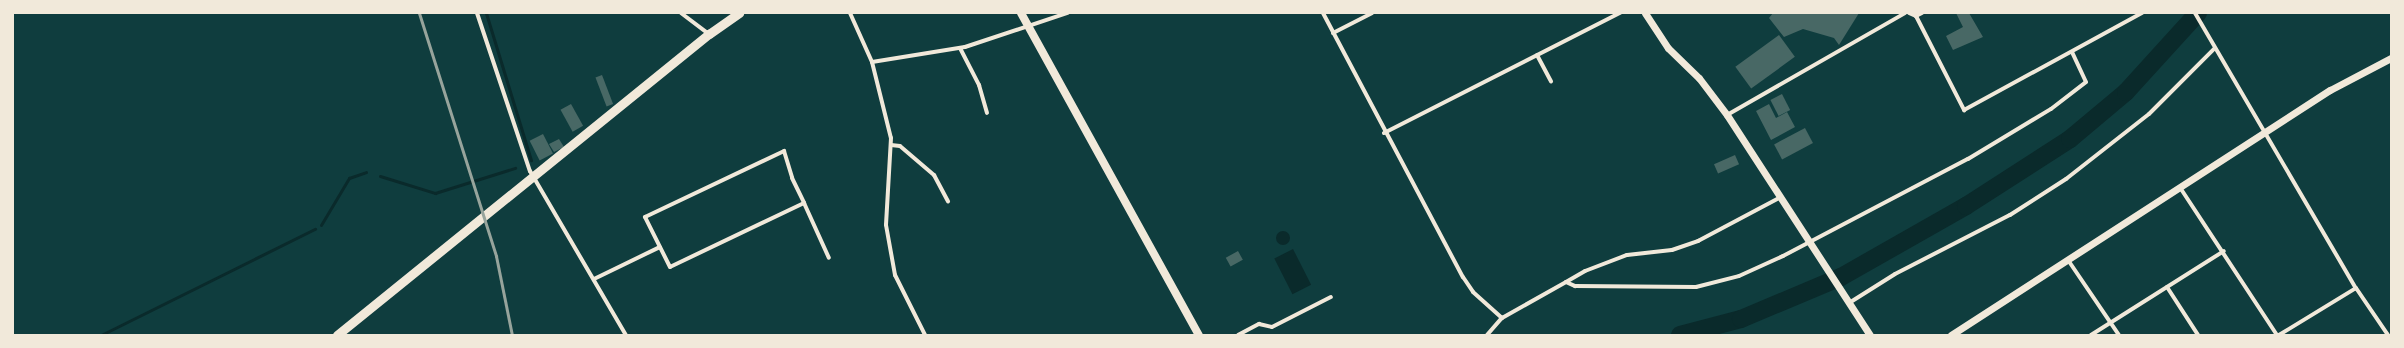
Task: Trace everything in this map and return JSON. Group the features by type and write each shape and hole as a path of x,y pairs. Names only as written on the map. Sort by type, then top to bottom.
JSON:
{"main road":[{"path":"337,335 535,177 709,34 739,13"},
{"path":"1021,13 1199,335"}],"street":[{"path":"477,13 535,177 624,334"},
{"path":"682,13 709,34"},
{"path":"850,13 872,62 891,145 886,225 895,275 925,335"},
{"path":"872,62 960,48 1066,13"},
{"path":"1323,13 1384,133 1473,292 1502,318"},
{"path":"1333,33 1372,13"},
{"path":"1384,133 1620,13"},
{"path":"1645,13 1668,48 1699,78 1727,115 1811,241 1848,304 1870,335"},
{"path":"1727,115 1906,13"},
{"path":"1909,13 1916,16 1964,110 2142,13"},
{"path":"1916,16 1922,13"},
{"path":"2195,13 2214,49 2356,288 2388,335"},
{"path":"960,48 979,85 987,114"},
{"path":"1848,304 1895,274 2010,215 2066,178 2148,114 2214,49"},
{"path":"1566,282 1575,286 1696,287 1739,276 1811,241 1968,159 2051,109 2086,82 2072,52"},
{"path":"1537,55 1551,81"},
{"path":"1951,335 2181,189 2330,90 2391,58"},
{"path":"891,145 900,146 934,175 948,201"},
{"path":"804,203 670,267 645,217 784,151 804,203 829,258"},
{"path":"2181,189 2224,251 2278,335 2356,288"},
{"path":"1486,335 1502,318 1585,271 1627,256 1672,250 1698,241 1781,196"},
{"path":"594,279 660,247"},
{"path":"2092,335 2224,251"},
{"path":"2068,260 2119,335"},
{"path":"2167,286 2198,335"},
{"path":"1238,335 1259,324 1272,327 1331,297"}],"water":[{"path":"1283,231 1288,233 1290,238 1288,243 1283,245 1278,243 1276,238 1278,233"},
{"path":"1293,249 1311,285 1292,294 1274,259"}],"building":[{"path":"1773,13 1859,13 1839,45 1834,38 1803,29 1784,37 1769,18"},
{"path":"1956,13 1969,13 1983,37 1953,50 1946,36 1963,27"},
{"path":"1779,35 1795,57 1751,89 1735,67"},
{"path":"602,75 613,104 607,106 595,78"},
{"path":"1782,94 1790,110 1779,116 1770,100"},
{"path":"571,104 583,126 573,132 561,110"},
{"path":"1769,104 1776,118 1787,112 1795,127 1771,140 1756,111"},
{"path":"1805,128 1813,143 1782,159 1774,144"},
{"path":"543,134 553,154 540,160 530,141"},
{"path":"559,139 564,147 554,152 549,144"},
{"path":"1735,155 1739,164 1718,173 1714,164"},
{"path":"1238,251 1243,260 1231,267 1226,258"}],"waterway":[{"path":"486,13 531,160"},
{"path":"1680,335 1741,319 1841,277 1966,206 2070,139 2126,92 2198,13"},
{"path":"380,176 435,193 515,168"},
{"path":"321,225 349,178 366,172"},
{"path":"101,335 315,229"}],"railway":[{"path":"419,13 496,256 512,335"}]}
